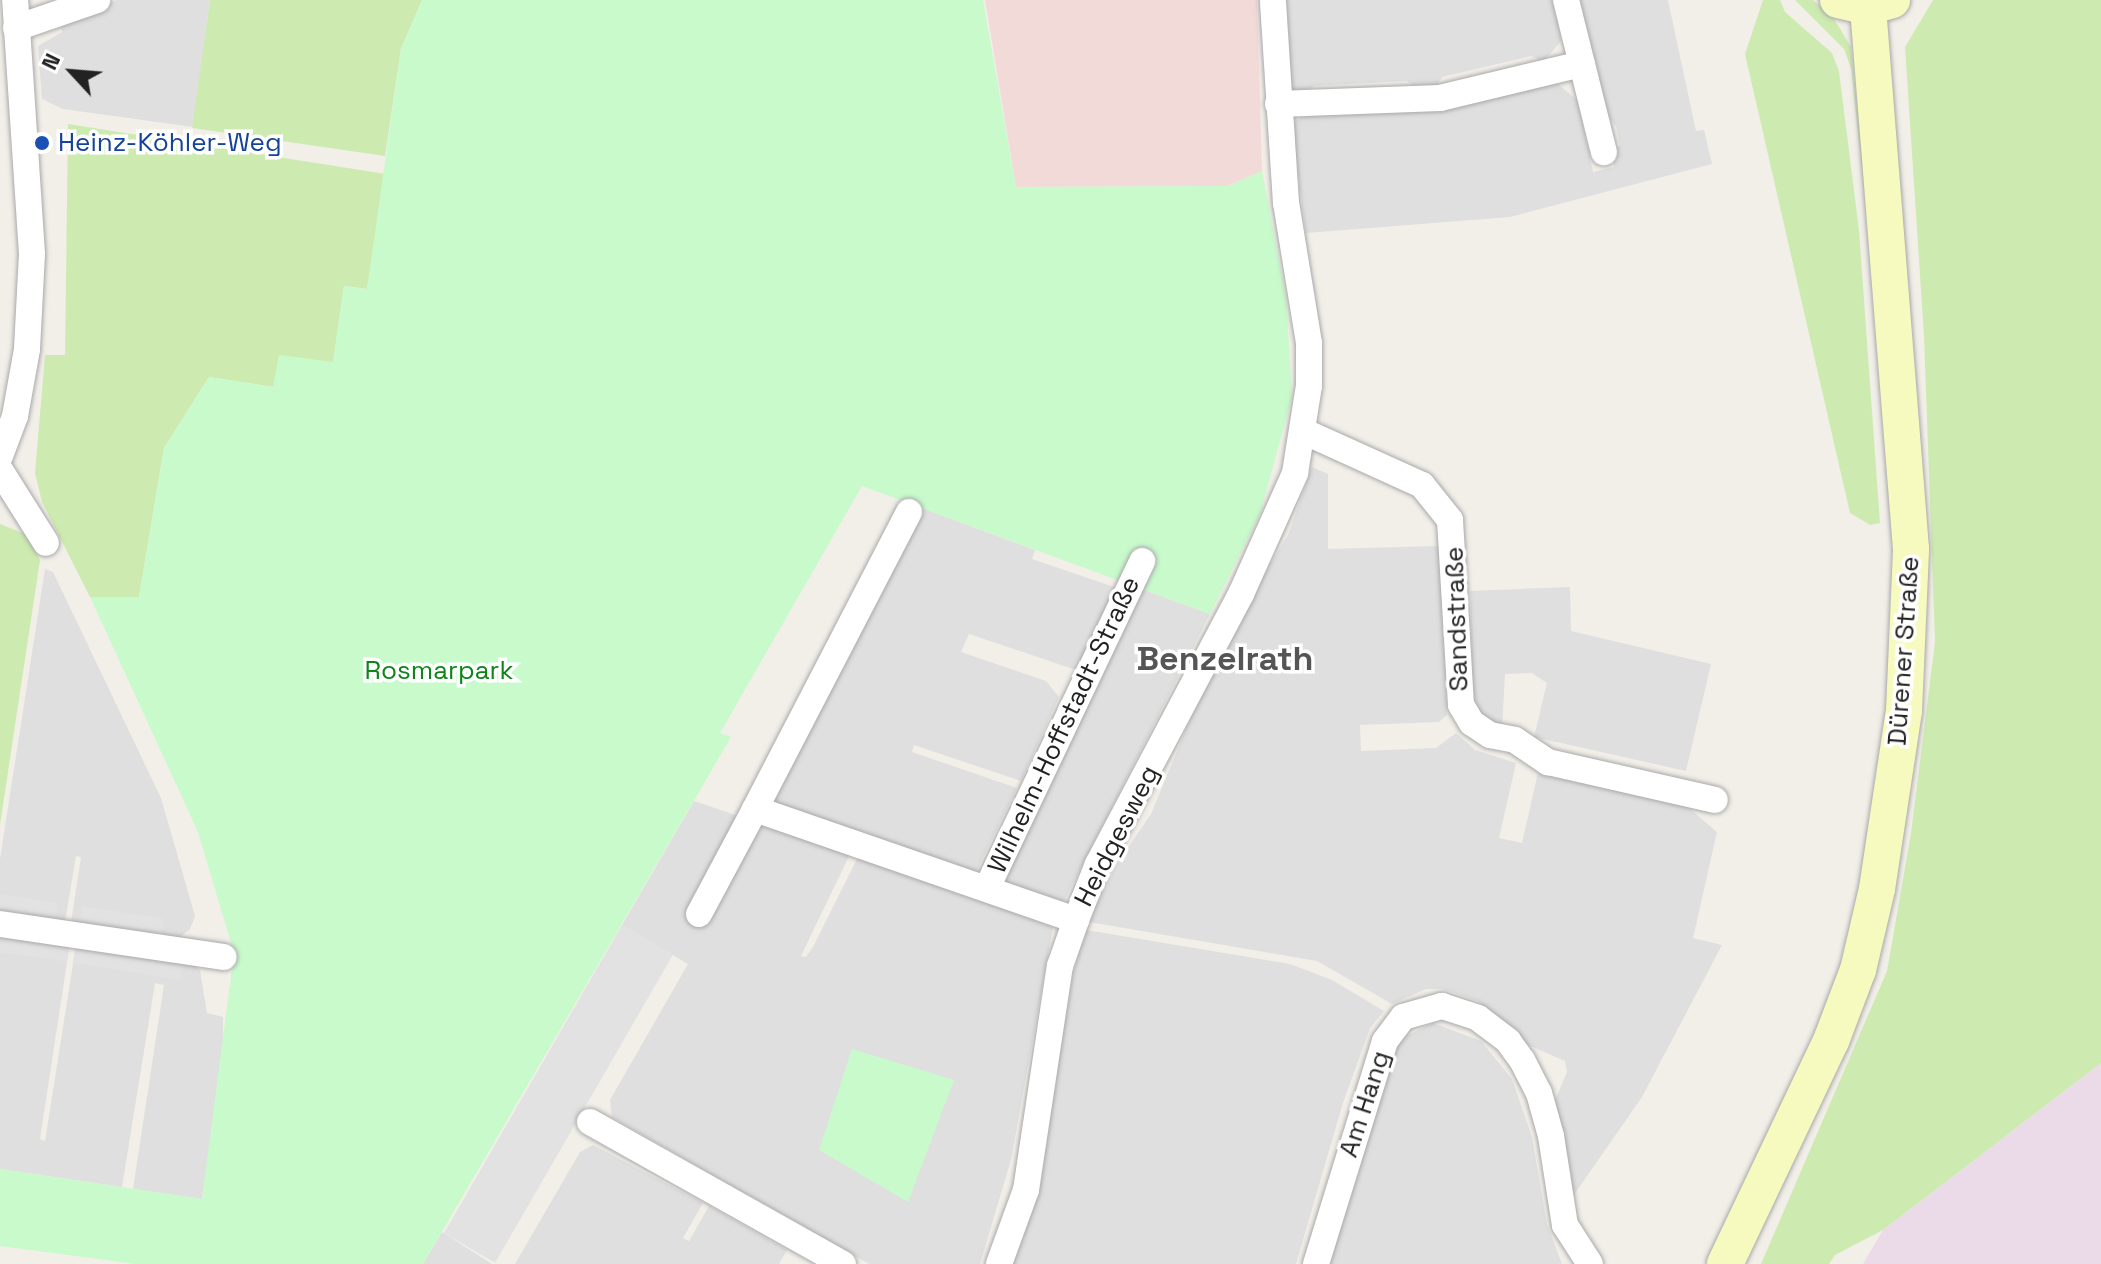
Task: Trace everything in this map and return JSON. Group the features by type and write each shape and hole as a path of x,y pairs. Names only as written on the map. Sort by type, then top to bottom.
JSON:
{"main road":[{"name":"Dürener Straße","path":"1725,1264 1831,1041 1858,970 1877,889 1904,711 1911,549 1866,2"}],"street":[{"path":"0,456 15,416 27,349 32,254 11,41 15,0"},
{"path":"11,41 97,0"},
{"path":"1273,0 1286,203 1309,343 1303,431"},
{"path":"1566,0 1604,152"},
{"path":"1278,104 1440,98 1582,64"},
{"name":"Sandstraße","path":"1303,431 1422,485 1450,520 1461,705 1472,723 1490,735 1515,740 1548,762 1715,800"},
{"name":"Heidgesweg","path":"999,1264 1026,1190 1060,966 1076,920 1098,864 1272,528 1295,473 1303,431"},
{"path":"0,470 46,543"},
{"path":"699,914 909,512"},
{"name":"Wilhelm-Hoffstadt-Straße","path":"987,888 1142,561"},
{"name":"Wilhelm-Hoffstadt-Straße","path":"755,809 1076,920"},
{"path":"0,924 224,957"},
{"name":"Am Hang","path":"1316,1264 1385,1041 1403,1017 1442,1006 1478,1018 1522,1060 1539,1093 1551,1136 1565,1225 1590,1264"},
{"path":"590,1122 843,1264"}],"shaded area":[{"path":"117,0 210,0 193,127 63,109 42,99 38,46 62,32 60,25"},
{"path":"985,0 1257,0 1262,171 1228,186 1016,187"},
{"path":"1282,0 1554,0 1561,41 1543,62 1531,56 1442,77 1435,89 1417,90 1407,81 1314,86 1305,95 1289,90"},
{"path":"1575,0 1668,0 1696,131 1704,130 1712,164 1510,217 1306,233 1291,124 1302,117 1557,83 1578,101 1593,172 1614,167 1610,149 1620,146 1616,126 1596,101"},
{"path":"1312,467 1328,474 1328,549 1439,546 1447,715 1439,722 1360,725 1361,751 1436,748 1456,733 1475,750 1516,763 1499,838 1522,843 1539,768 1682,802 1717,832 1693,938 1722,945 1642,1097 1571,1199 1554,1103 1567,1072 1565,1061 1521,1042 1478,1001 1443,989 1426,989 1392,1004 1317,961 1089,922 1114,868 1151,814 1221,645 1288,535"},
{"path":"922,508 1035,550 1032,559 1117,588 1076,670 969,634 961,652 1046,681 1059,697 1021,781 914,745 912,752 1017,788 975,874 779,807 773,795"},
{"path":"45,569 53,572 161,798 195,916 190,929 180,937 71,923 81,857 76,856 65,922 0,912 0,859"},
{"path":"1570,587 1571,631 1711,664 1686,771 1534,737 1547,683 1532,673 1505,674 1502,730 1484,720 1473,695 1470,591"},
{"path":"1139,588 1210,614 1064,901 1010,886 1003,879"},
{"path":"694,801 850,854 801,956 806,957 813,947 858,857 1053,927 1011,1160 980,1264 869,1264 612,1117 610,1100 688,964 622,925"},
{"path":"1,894 57,903 54,922 0,913"},
{"path":"82,906 163,919 160,938 79,925"},
{"path":"622,925 673,954 495,1263 444,1233"},
{"path":"1086,930 1290,964 1332,980 1384,1011 1370,1028 1343,1103 1296,1264 1012,1264 1037,1192 1073,974"},
{"path":"0,933 70,943 40,1139 45,1141 76,945 192,963 200,970 207,1013 223,1017 223,1063 202,1199 133,1189 164,985 155,983 122,1187 0,1169"},
{"path":"0,934 69,944 67,962 0,952"},
{"path":"76,945 184,962 181,980 73,963"},
{"path":"1433,1023 1481,1041 1512,1079 1532,1137 1547,1224 1562,1264 1327,1264 1395,1048 1406,1036"},
{"path":"2101,1063 2101,1264 1863,1264 1883,1230"},
{"path":"593,1145 703,1203 683,1238 689,1241 709,1206 787,1250 779,1264 515,1264 580,1152"},
{"path":"442,1232 492,1264 423,1264"}],"green space":[{"path":"210,0 422,0 401,49 385,156 192,128"},
{"name":"Rosmarpark","path":"422,0 983,0 1016,187 1228,186 1262,171 1286,298 1292,397 1260,514 1210,614 862,486 720,733 731,737 423,1264 136,1264 0,1246 0,1169 202,1199 234,953 198,832 90,597 139,597 164,448 209,377 273,387 279,355 333,362 344,286 367,289 401,49"},
{"path":"1763,0 1780,0 1785,12 1832,53 1839,71 1859,230 1880,523 1870,525 1850,513 1745,54"},
{"path":"1795,0 1813,0 1833,17 1851,47 1884,375 1851,68 1844,49"},
{"path":"1933,0 2101,0 2101,1063 1883,1230 1835,1255 1829,1264 1761,1264 1887,971 1911,833 1935,642 1924,336 1905,47"},
{"path":"68,124 386,174 367,289 344,286 333,363 273,387 209,377 164,448 139,597 90,597 42,502 35,473 45,355 65,355"},
{"path":"0,524 28,535 40,560 0,825"},
{"path":"852,1049 954,1080 908,1202 819,1150"}],"place":[{"name":"Heinz-Köhler-Weg","path":"42,143"}],"district":[{"name":"Benzelrath","path":"1225,659"}]}
